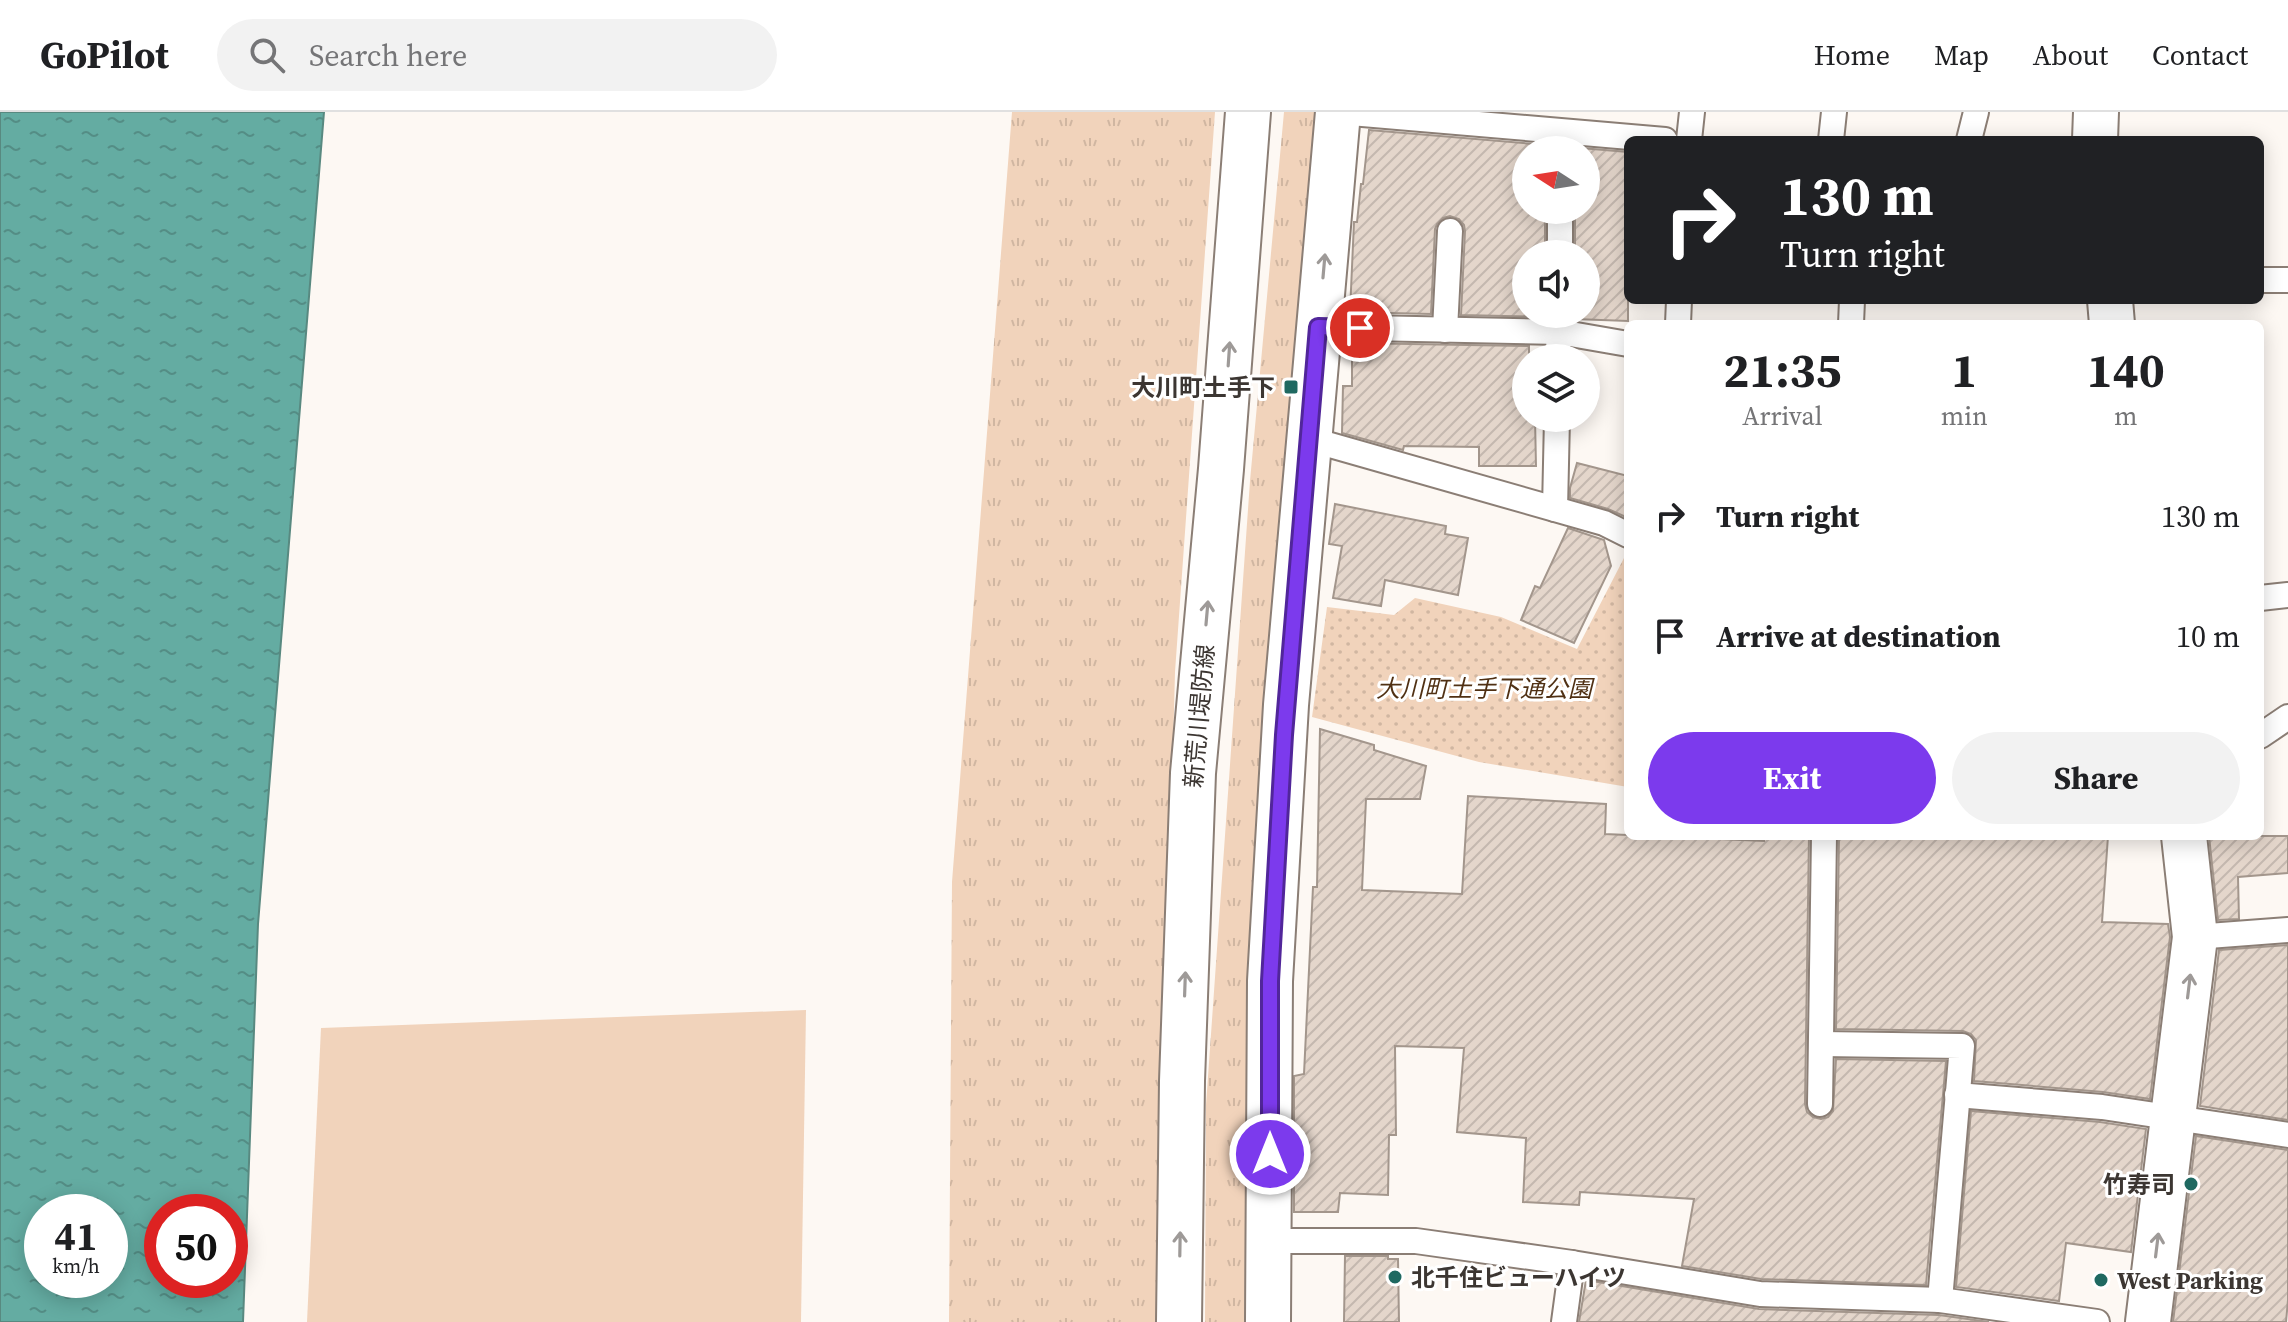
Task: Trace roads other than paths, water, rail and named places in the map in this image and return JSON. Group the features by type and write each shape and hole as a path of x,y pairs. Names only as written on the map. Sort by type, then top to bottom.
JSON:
{"main road":[{"name":"新荒川堤防線","path":"1179,1322 1182,1081 1193,773 1221,469 1248,112"},
{"path":"1268,1322 1270,981 1286,705 1338,112"},
{"path":"2095,136 2096,112"},
{"path":"2148,1322 2195,937 2184,840"}],"lane":[{"path":"1338,112 1624,136"},
{"path":"1689,136 1692,112"},
{"path":"1831,136 1834,112"},
{"path":"1970,136 1976,112"},
{"path":"1445,330 1450,231"},
{"path":"2264,280 2288,280"},
{"path":"1318,327 1445,330 1512,326"},
{"path":"1575,328 1624,343"},
{"path":"1555,509 1557,432"},
{"path":"1309,439 1604,523 1624,533"},
{"path":"2264,598 2288,595"},
{"path":"2264,733 2288,717"},
{"path":"1820,1104 1824,840"},
{"path":"2195,937 2288,930"},
{"path":"1822,1044 1962,1046 1940,1300"},
{"path":"1957,1095 2102,1107 2288,1135"},
{"path":"1270,1241 1416,1241 1760,1294 1940,1300 2097,1322"},
{"path":"1564,1322 1572,1263"}],"water":[{"path":"0,112 324,112 258,924 248,1194 144,1194 144,1298 244,1298 243,1322 0,1322"}],"place":[{"name":"大川町土手下","path":"1291,387"},
{"name":"竹寿司","path":"2191,1184"},
{"name":"北千住ビューハイツ","path":"1395,1277"},
{"name":"West Parking","path":"2101,1280"}],"park label":[{"name":"大川町土手下通公園","path":"1484,688"}]}
